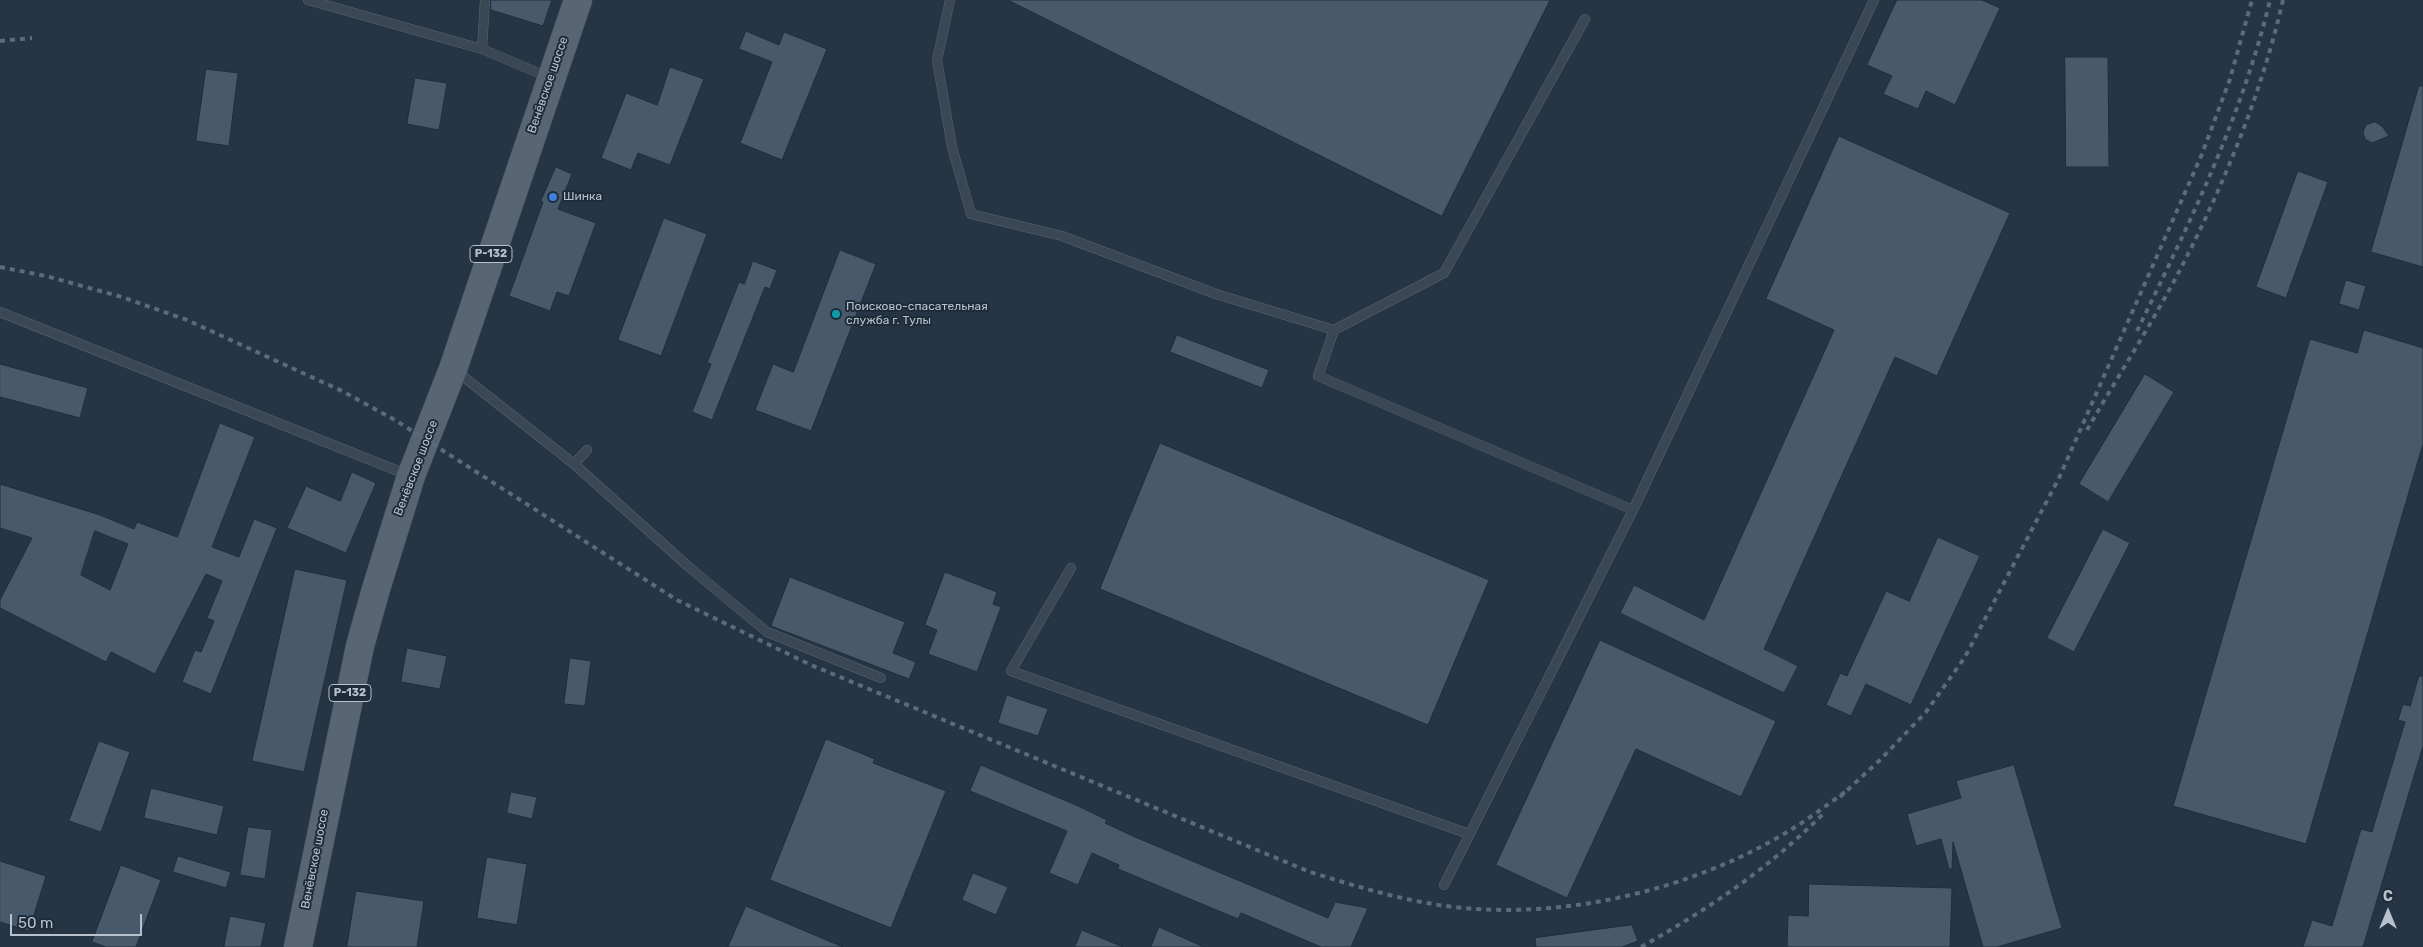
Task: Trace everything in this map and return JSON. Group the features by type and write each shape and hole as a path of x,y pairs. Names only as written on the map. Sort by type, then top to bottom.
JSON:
{"main road":[{"name":"Венёвское шоссе","path":"298,947 360,646 411,476 453,369 578,0"}],"lane":[{"path":"308,0 482,49 550,78"},
{"path":"482,49 484,0"},
{"path":"950,0 937,60 952,147 972,214 1062,236 1216,294 1334,330"},
{"path":"1444,884 1634,510 1874,0"},
{"path":"1585,19 1444,273 1334,330 1318,376 1634,510"},
{"path":"0,312 411,476"},
{"path":"453,369 574,464 690,568 767,632 881,678"},
{"path":"574,464 586,450"},
{"path":"1070,568 1011,672 1469,834"}],"building":[{"path":"491,0 552,0 543,26 491,10"},
{"path":"1008,0 1550,0 1442,216"},
{"path":"1897,0 1982,0 2000,8 1955,105 1926,91 1918,109 1883,94 1892,76 1867,65"},
{"path":"746,31 779,45 784,32 827,49 782,160 740,143 772,62 739,49"},
{"path":"2065,57 2108,57 2109,167 2066,167"},
{"path":"670,67 704,79 670,165 638,153 631,170 601,158 626,93 657,105"},
{"path":"206,69 238,73 229,146 196,141"},
{"path":"415,78 447,83 439,130 407,124"},
{"path":"2419,86 2423,86 2423,267 2371,252"},
{"path":"2375,122 2382,126 2389,136 2372,143 2365,139 2363,132 2366,125"},
{"path":"1839,136 2010,213 1937,376 1895,357 1764,649 1798,666 1784,693 1620,613 1634,585 1704,620 1834,330 1766,299"},
{"path":"556,167 572,174 558,209 596,223 569,296 557,292 550,311 509,296 543,202 541,201"},
{"path":"2298,171 2328,182 2286,298 2256,287"},
{"path":"664,218 707,234 661,356 618,340"},
{"name":"Поисково-спасательная служба г. Тулы","path":"840,250 876,264 811,431 755,410 773,364 793,372"},
{"path":"753,261 777,270 770,289 765,287 712,420 692,412 711,364 707,363 739,282 744,284"},
{"path":"2346,280 2366,286 2359,310 2339,304"},
{"path":"2364,330 2423,348 2423,444 2306,844 2173,806 2310,339 2357,353"},
{"path":"1177,335 1269,370 1262,388 1170,352"},
{"path":"0,364 88,388 80,418 0,397"},
{"path":"2145,374 2174,392 2108,502 2079,484"},
{"path":"220,423 255,437 212,547 239,557 254,519 277,528 211,694 182,682 195,650 201,652 214,621 207,618 222,581 206,574 155,674 111,652 106,662 0,608 0,600 32,538 0,528 0,484 100,515 134,529 137,522 177,537","holes":["95,531 128,544 110,590 81,575"]},
{"path":"1160,443 1489,580 1428,725 1100,589"},
{"path":"352,472 376,483 346,553 287,528 306,486 340,501"},
{"path":"2103,529 2130,543 2074,652 2047,638"},
{"path":"1938,537 1980,556 1911,705 1866,684 1851,716 1826,705 1840,673 1847,676 1886,591 1909,601"},
{"path":"295,569 347,580 304,772 252,761"},
{"path":"945,572 997,592 993,604 1001,607 977,672 928,654 937,630 925,625"},
{"path":"790,577 905,622 893,653 916,662 909,679 771,626"},
{"path":"1600,640 1776,721 1741,797 1636,749 1567,898 1496,865"},
{"path":"407,648 447,656 440,689 401,682"},
{"path":"570,658 591,661 585,706 564,704"},
{"path":"2419,676 2423,676 2423,746 2363,947 2303,947 2312,920 2332,926 2361,829 2372,832 2405,722 2398,720 2403,704 2410,706"},
{"path":"1007,695 1048,709 1038,736 998,723"},
{"path":"826,739 875,759 873,763 946,791 891,928 770,880"},
{"path":"99,741 130,752 101,832 69,821"},
{"path":"981,765 1076,805 1107,820 1105,823 1135,837 1328,918 1335,902 1368,908 1351,947 1321,947 1241,913 1238,919 1118,869 1119,865 1092,853 1078,885 1049,873 1067,831 970,791"},
{"path":"2014,765 2062,928 1997,947 1983,947 1953,842 1952,869 1949,869 1941,839 1916,846 1907,814 1961,798 1956,781"},
{"path":"151,788 224,806 217,835 144,818"},
{"path":"511,792 537,797 532,819 507,813"},
{"path":"248,827 272,830 265,879 240,875"},
{"path":"178,856 231,872 226,888 173,872"},
{"path":"487,857 527,864 517,925 477,918"},
{"path":"0,861 46,876 29,931 0,922"},
{"path":"121,865 161,880 136,947 106,947 92,942"},
{"path":"973,873 1008,887 996,915 962,900"},
{"path":"1809,884 1952,888 1950,947 1787,947 1788,915 1808,916"},
{"path":"356,891 424,901 417,947 347,947"},
{"path":"746,906 843,947 728,947"},
{"path":"230,916 266,923 261,947 224,947"},
{"path":"1632,925 1638,941 1622,947 1536,947 1535,938"},
{"path":"1159,927 1204,947 1151,947"},
{"path":"1082,930 1123,947 1075,947"}],"railway":[{"path":"1840,797 1881,759 1926,712 1965,657 2059,478 2202,154 2230,79 2252,0"},
{"path":"2137,331 2195,210 2229,128 2245,86 2270,0"},
{"path":"2087,430 2171,287 2213,202 2253,102 2283,0"},
{"path":"0,41 32,38"},
{"path":"0,267 46,276 122,297 187,320 342,391 395,420 677,600 811,665 1310,872 1368,889 1427,903 1473,909 1520,910 1568,906 1616,898 1663,886 1708,871 1752,851 1799,825 1845,792"},
{"path":"1641,947 1691,917 1760,870 1824,813"}],"place":[{"name":"Шинка","path":"553,197"},
{"name":"Поисково-спасательная служба г. Тулы","path":"836,314"}]}
